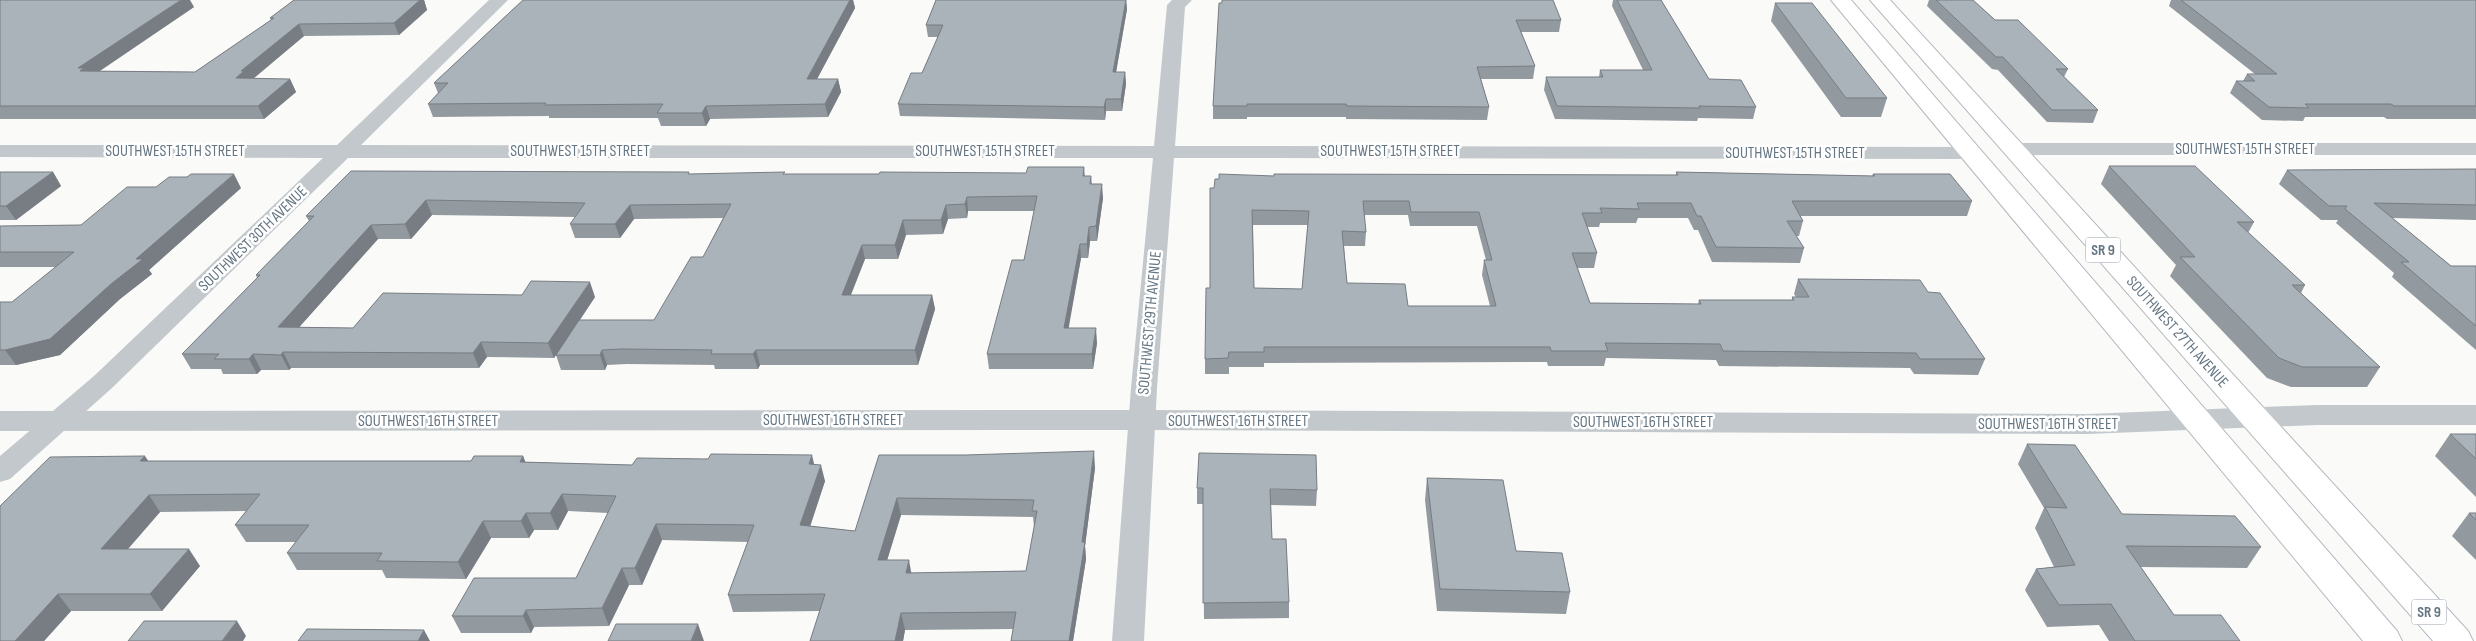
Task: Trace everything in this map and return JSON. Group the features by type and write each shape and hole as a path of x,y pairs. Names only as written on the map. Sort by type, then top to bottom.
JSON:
{"highway":[{"name":"SR 9","path":"1842,0 2384,641"},
{"name":"SOUTHWEST 27TH AVENUE","path":"1880,1 2455,641"}],"street":[{"name":"SOUTHWEST 30TH AVENUE","path":"0,472 103,382 345,151 499,0"},
{"name":"SOUTHWEST 29TH AVENUE","path":"1128,641 1142,420 1177,2"},
{"name":"SOUTHWEST 15TH STREET","path":"2013,149 2476,149"},
{"name":"SOUTHWEST 15TH STREET","path":"0,151 1971,153"},
{"name":"SOUTHWEST 16TH STREET","path":"0,421 1142,420 2087,424 2316,415 2476,415"}],"building":[{"path":"0,0 181,0 78,68 84,68 80,71 195,72 274,18 270,18 294,0 420,0 394,23 299,24 241,71 244,71 236,78 290,79 258,106 0,106"},
{"path":"523,0 850,0 807,79 838,79 825,104 706,106 702,113 657,113 663,104 428,104 448,83 434,83"},
{"path":"936,0 1126,0 1113,72 1125,72 1121,99 1106,99 1104,107 898,104 911,73 922,73 943,25 926,25"},
{"path":"1222,0 1553,0 1561,20 1516,20 1535,66 1477,67 1489,107 1347,106 1346,104 1213,106 1219,3 1222,3"},
{"path":"1617,0 1661,0 1709,79 1741,80 1756,107 1557,106 1546,77 1603,77 1600,70 1652,70"},
{"path":"1936,0 1973,0 1995,20 2018,20 2068,69 2056,69 2098,110 2052,110 2003,57 1996,57"},
{"path":"2181,0 2476,0 2476,106 2305,104 2309,108 2269,107 2236,81 2255,81 2247,74 2277,74"},
{"path":"1775,3 1812,3 1887,98 1846,98"},
{"path":"2109,166 2195,166 2254,222 2237,222 2305,285 2292,285 2380,367 2302,367 2279,358 2180,257 2195,257"},
{"path":"1028,167 1084,167 1083,176 1091,176 1090,184 1102,184 1096,226 1089,227 1087,244 1080,244 1064,328 1096,328 1092,354 987,354 1012,260 1024,260 1037,196 967,197 965,204 946,205 941,220 903,220 895,245 862,245 842,295 932,295 915,350 756,350 753,354 711,354 712,350 622,349 602,350 600,355 556,355 579,320 654,320 691,257 703,257 731,204 630,205 615,224 570,224 585,203 426,200 405,224 371,225 278,327 353,328 383,293 522,295 531,281 590,282 548,343 481,342 473,353 283,352 281,355 253,354 249,359 214,359 219,354 182,354 260,275 256,275 314,216 306,216 351,171 879,174 880,172 1026,173"},
{"path":"2476,169 2476,205 2374,203 2451,266 2476,266 2476,326 2401,262 2409,262 2345,209 2347,206 2329,206 2287,170"},
{"path":"0,172 53,172 6,206 0,206"},
{"path":"1676,172 1875,176 1873,174 1950,174 1972,201 1792,201 1803,221 1787,221 1804,248 1716,247 1701,216 1697,216 1691,203 1637,203 1639,209 1600,208 1602,213 1582,213 1597,253 1572,253 1590,303 1701,304 1699,300 1794,300 1792,297 1809,297 1798,279 1920,280 1928,292 1940,293 1985,359 1920,359 1916,353 1723,351 1720,344 1605,343 1608,351 1551,351 1550,347 1264,347 1264,352 1229,352 1228,358 1205,359 1206,288 1210,288 1210,188 1214,188 1215,179 1219,179 1219,174 1274,176 1274,174 1678,175","holes":["1363,201 1409,201 1411,212 1479,212 1492,260 1484,260 1496,306 1408,306 1405,284 1347,283 1342,231 1366,232","1252,210 1309,211 1302,289 1254,288"]},
{"path":"191,174 234,174 136,259 143,259 111,284 50,339 0,350 0,302 12,302 74,252 0,252 0,226 81,225 127,187 156,187 169,177 187,177"},
{"path":"2450,434 2476,434 2476,459"},
{"path":"2027,444 2075,445 2122,514 2235,516 2261,547 2126,546 2174,615 2221,615 2240,641 2135,641 2111,604 2059,605 2036,569 2075,565 2045,507 2067,508"},
{"path":"1094,451 1082,542 1085,542 1069,641 1011,641 1016,612 901,613 895,641 810,641 825,594 728,595 754,525 656,524 635,568 622,568 602,608 526,610 523,616 452,616 474,578 576,578 616,496 562,494 550,513 526,513 521,521 483,521 458,562 377,561 382,553 287,553 309,525 235,525 260,494 149,495 101,549 189,549 150,594 58,594 15,641 0,641 0,506 50,457 145,456 140,461 471,461 474,456 523,456 520,462 632,465 637,458 708,459 711,454 812,455 809,464 821,465 800,525 855,531 879,455 965,455","holes":["897,498 1034,500 1032,511 1037,511 1026,571 906,573 909,560 878,560"]},
{"path":"1199,453 1316,455 1317,490 1270,489 1272,539 1286,539 1289,602 1203,603 1203,488 1197,488"},
{"path":"1427,478 1503,480 1516,551 1562,553 1570,592 1440,589"},
{"path":"2469,513 2476,513 2476,520"},
{"path":"144,621 237,621 222,641 128,641"},
{"path":"616,624 698,624 691,641 608,641"},
{"path":"307,629 424,630 418,641 298,641"}]}
